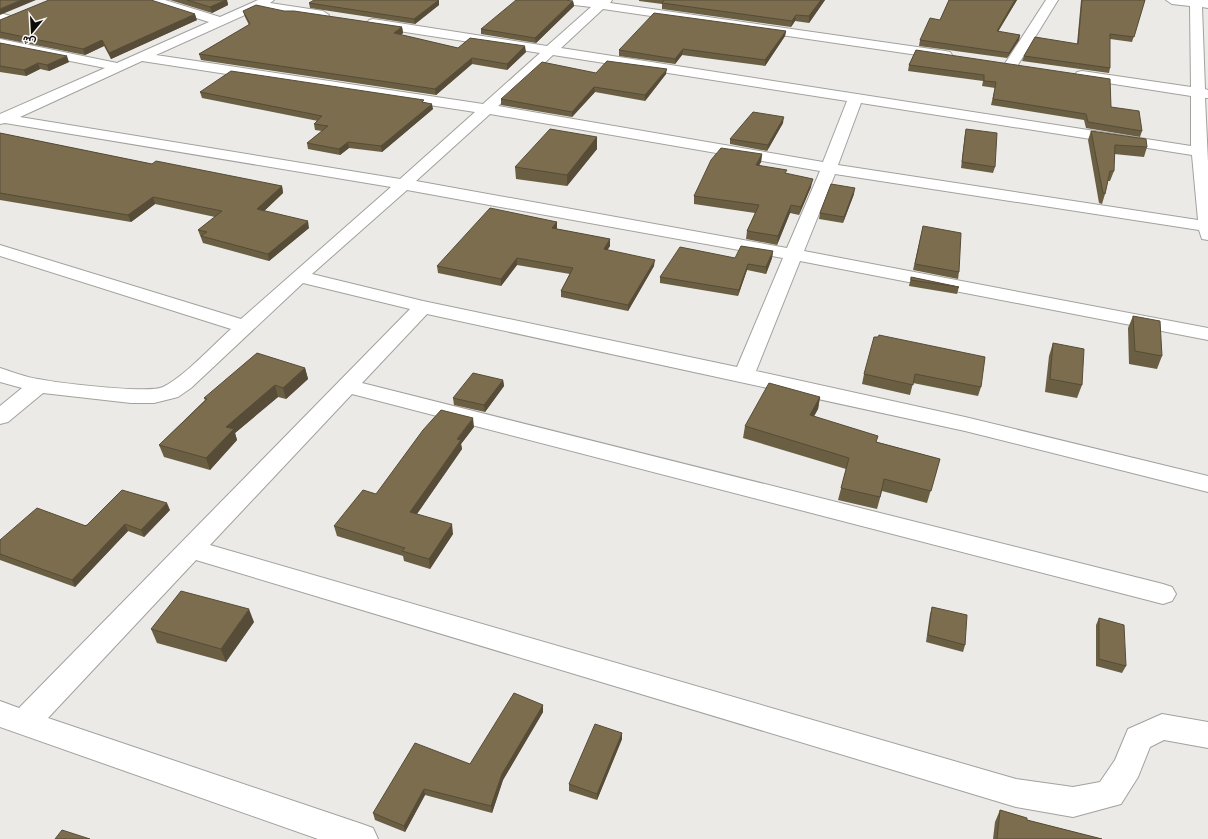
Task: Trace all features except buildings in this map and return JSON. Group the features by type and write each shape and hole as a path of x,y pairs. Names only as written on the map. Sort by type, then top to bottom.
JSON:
{"street":[{"path":"153,0 219,21"},
{"path":"566,0 603,3 957,56"},
{"path":"1011,65 1052,0"},
{"path":"140,57 487,109 829,168 1207,230 1205,176 1199,152 1203,94 1202,4 1172,0"},
{"path":"1,119 262,2 334,17"},
{"path":"0,375 38,386 131,396 154,396 170,392 184,384 299,276 404,184 603,3"},
{"path":"2,19 21,13"},
{"path":"357,21 1199,152"},
{"path":"0,43 118,67"},
{"path":"995,62 1026,67"},
{"path":"1066,73 1203,94"},
{"path":"744,375 829,168 855,99"},
{"path":"1,119 404,184 793,254 1208,334"},
{"path":"0,250 246,327"},
{"path":"299,276 423,307 744,375 965,424 1208,484"},
{"path":"362,839 12,718 191,549 423,307"},
{"path":"0,417 38,386"},
{"path":"346,386 1163,594"},
{"path":"191,549 1016,793 1073,802 1110,794 1127,767 1138,738 1162,727 1208,735"}]}
